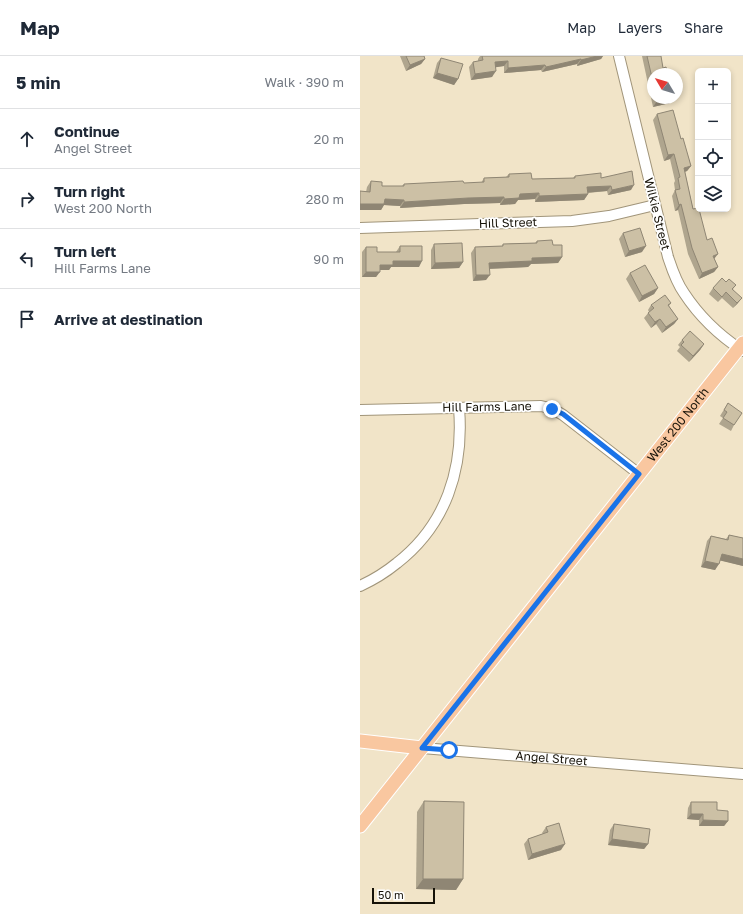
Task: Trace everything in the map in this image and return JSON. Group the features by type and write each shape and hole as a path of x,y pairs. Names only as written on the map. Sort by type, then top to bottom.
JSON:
{"main road":[{"name":"West 200 North","path":"360,826 639,474 742,347"},
{"name":"Angel Street","path":"360,741 422,748"}],"street":[{"name":"Wilkie Street","path":"619,56 655,205 674,276 694,307 709,323 742,347"},
{"name":"Hill Street","path":"360,228 572,221 609,216 655,205"},
{"name":"Hill Farms Lane","path":"360,410 529,405 540,406 563,414 639,474"},
{"path":"360,586 387,571 408,554 422,540 444,506 452,485 457,464 460,444 459,408"},
{"name":"Angel Street","path":"422,748 743,774"}],"building":[{"path":"406,56 424,56 425,59 410,65"},
{"path":"482,56 597,56 546,67 545,65 508,68 508,61 495,62 496,71 475,74 473,62 483,60"},
{"path":"647,56 661,56 663,68 650,68"},
{"path":"441,58 463,64 458,79 437,73"},
{"path":"673,110 681,139 683,138 691,166 684,168 693,209 695,209 695,212 700,212 707,240 712,238 718,254 713,256 718,267 702,273 692,248 681,204 679,205 675,190 680,189 678,178 680,177 674,154 668,155 657,114"},
{"path":"632,171 634,185 612,190 611,186 587,187 588,194 539,196 539,193 520,194 519,198 504,199 504,197 468,198 404,202 404,200 385,199 384,204 360,204 360,191 370,192 371,181 382,182 382,186 404,186 404,184 463,181 464,183 484,182 484,178 509,177 509,174 531,173 532,179 575,178 575,176 601,173 601,178"},
{"path":"640,228 646,246 629,251 623,233"},
{"path":"552,240 553,245 562,245 562,257 532,258 532,261 489,263 490,275 476,275 475,247 537,243 537,241"},
{"path":"462,243 463,262 435,263 434,244"},
{"path":"400,246 422,246 422,261 393,261 393,265 380,265 380,272 366,272 366,247 377,247 377,252 400,252"},
{"path":"645,265 658,288 642,296 630,273"},
{"path":"722,278 726,282 729,279 736,285 732,289 742,298 737,303 726,292 722,297 713,288"},
{"path":"665,295 671,303 668,305 678,319 666,327 660,319 655,322 648,313 654,308 651,305"},
{"path":"690,331 704,344 693,356 681,345 684,342 682,340"},
{"path":"728,403 742,413 734,425 723,418 727,412 724,410"},
{"path":"729,535 743,538 743,559 722,554 719,564 705,561 711,536 728,540"},
{"path":"424,801 464,802 463,879 423,879"},
{"path":"691,802 717,802 717,810 728,811 728,821 703,820 703,814 691,814"},
{"path":"559,823 565,844 532,854 528,839 548,832 546,827"},
{"path":"614,824 650,829 648,844 612,839"}],"route":[{"path":"449,750 422,748 639,474 563,414 552,409"}]}
